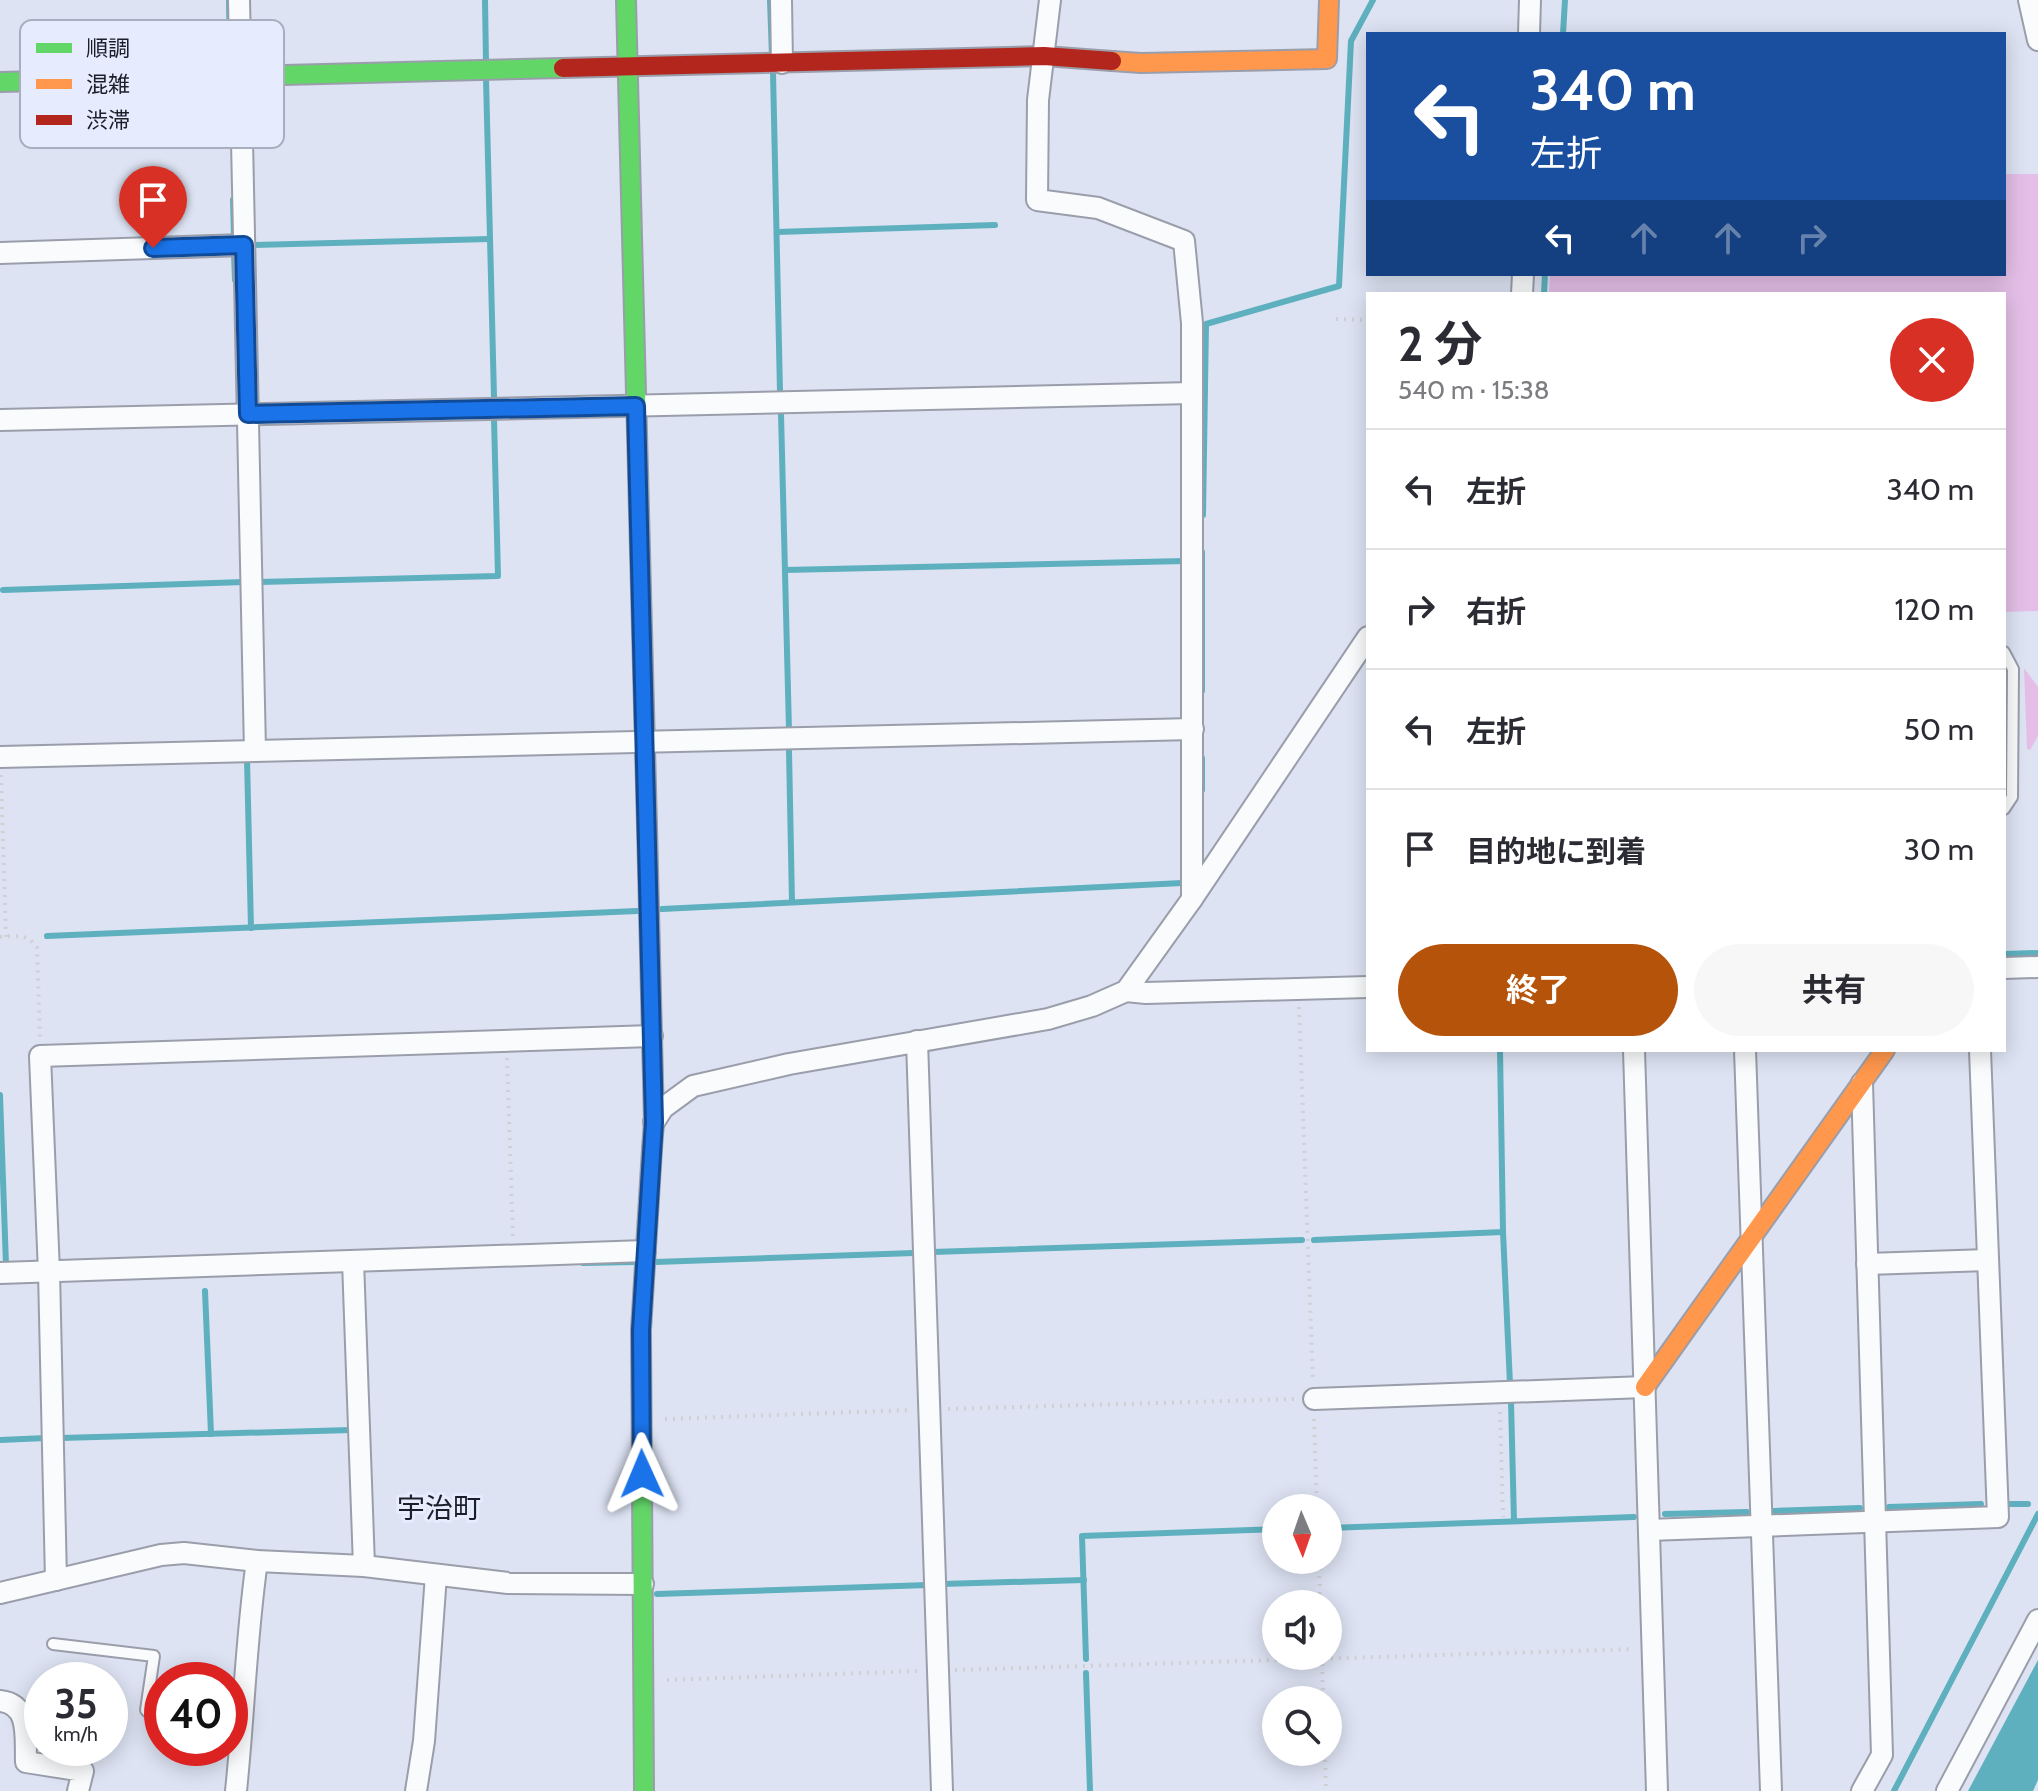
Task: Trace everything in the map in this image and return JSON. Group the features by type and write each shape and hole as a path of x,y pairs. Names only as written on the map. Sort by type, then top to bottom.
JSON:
{"street":[{"path":"239,0 240,20"},
{"path":"626,0 654,1122 641,1330 644,1791"},
{"path":"781,0 782,63"},
{"path":"1050,0 1038,100 1037,200 1098,208 1184,241 1192,323 1192,899"},
{"path":"284,75 1044,56 1141,63 1327,59 1329,0"},
{"path":"1529,32 1530,0"},
{"path":"2029,0 2038,40"},
{"path":"0,82 20,82"},
{"path":"242,148 255,751"},
{"path":"0,253 244,245"},
{"path":"0,420 1192,393"},
{"path":"1126,991 1192,899 1366,640"},
{"path":"0,742 0,757 1193,729"},
{"path":"2006,968 2038,967"},
{"path":"654,1122 663,1108 693,1086 789,1064 1048,1019 1092,1006 1126,991 1366,987"},
{"path":"56,1580 40,1056 652,1036"},
{"path":"917,1041 942,1791"},
{"path":"1634,1052 1657,1791"},
{"path":"1745,1052 1771,1791"},
{"path":"1645,1387 1884,1052"},
{"path":"1649,1530 1998,1517 1980,1052"},
{"path":"1862,1083 1882,1755 1862,1791"},
{"path":"0,1273 49,1278 353,1268 645,1251"},
{"path":"1867,1264 1988,1260"},
{"path":"353,1268 364,1566"},
{"path":"1314,1399 1645,1387"},
{"path":"0,1593 161,1555 184,1553 257,1561 364,1566 508,1583 643,1584"},
{"path":"244,1662 257,1561"},
{"path":"416,1791 424,1741 436,1575"},
{"path":"1947,1791 2038,1620"},
{"path":"0,1701 18,1707 24,1720 26,1762 83,1771 78,1791"},
{"path":"236,1766 236,1791"}],"lane":[{"path":"2006,656 2013,669 2008,773 2012,797 2006,806"},
{"path":"53,1644 154,1656 153,1662"}],"path":[{"path":"1336,319 1366,320"},
{"path":"0,757 3,937 22,936 34,941 37,948 40,1056"},
{"path":"1298,989 1317,1494"},
{"path":"506,1040 514,1257"},
{"path":"1499,1393 1503,1517"},
{"path":"641,1420 1314,1399"},
{"path":"1342,1657 1652,1649"},
{"path":"643,1681 1262,1660"},
{"path":"1325,1766 1326,1791"}],"shaded area":[{"path":"2006,174 2038,174 2038,611 2006,612 2006,292 1549,292 1550,276 2006,276"},
{"path":"2024,668 2038,687 2038,736 2030,750 2027,749"}],"water":[{"path":"2038,1660 2038,1780 2033,1791 1968,1791"}],"waterway":[{"path":"229,0 229,20"},
{"path":"485,0 486,63"},
{"path":"770,0 772,56"},
{"path":"1203,515 1206,324 1339,286 1351,41 1373,0"},
{"path":"1563,32 1565,0"},
{"path":"773,72 780,392"},
{"path":"486,79 494,397"},
{"path":"233,200 234,237"},
{"path":"777,232 995,225"},
{"path":"252,245 490,239"},
{"path":"234,254 235,280"},
{"path":"1544,292 1545,276"},
{"path":"781,414 789,730"},
{"path":"260,582 498,576 494,419"},
{"path":"1202,552 1202,691"},
{"path":"785,570 1185,561"},
{"path":"3,590 244,582"},
{"path":"789,751 792,902"},
{"path":"1202,758 1202,790"},
{"path":"247,759 251,928"},
{"path":"662,909 1182,883"},
{"path":"47,936 637,911"},
{"path":"2006,954 2038,953"},
{"path":"1314,1240 1503,1232 1500,1052"},
{"path":"0,1095 6,1265"},
{"path":"1503,1232 1510,1384"},
{"path":"932,1252 1302,1240"},
{"path":"655,1262 914,1253"},
{"path":"583,1263 634,1262"},
{"path":"205,1291 211,1434"},
{"path":"1511,1401 1514,1521"},
{"path":"61,1438 351,1430"},
{"path":"0,1440 46,1438"},
{"path":"1889,1507 1981,1504"},
{"path":"2010,1504 2028,1504"},
{"path":"1774,1511 1860,1508"},
{"path":"1665,1514 1747,1512"},
{"path":"1894,1791 2038,1514"},
{"path":"1342,1527 1634,1517"},
{"path":"1086,1659 1082,1536 1262,1530"},
{"path":"942,1584 1084,1580"},
{"path":"657,1594 928,1585"},
{"path":"1086,1673 1090,1791"}],"traffic: fast":[{"path":"626,0 647,826"},
{"path":"284,75 563,68"},
{"path":"0,82 20,82"},
{"path":"644,1791 641,1330 652,1149"}],"traffic: slow":[{"path":"1112,61 1327,59 1329,0"},
{"path":"647,826 654,1122 652,1149"},
{"path":"1645,1387 1884,1052"}],"traffic: jam":[{"path":"563,68 1044,56 1112,61"}],"district":[{"name":"宇治町","path":"439,1508"}],"route":[{"path":"153,248 244,245 248,414 636,406 654,1122 641,1330 642,1474"}]}
